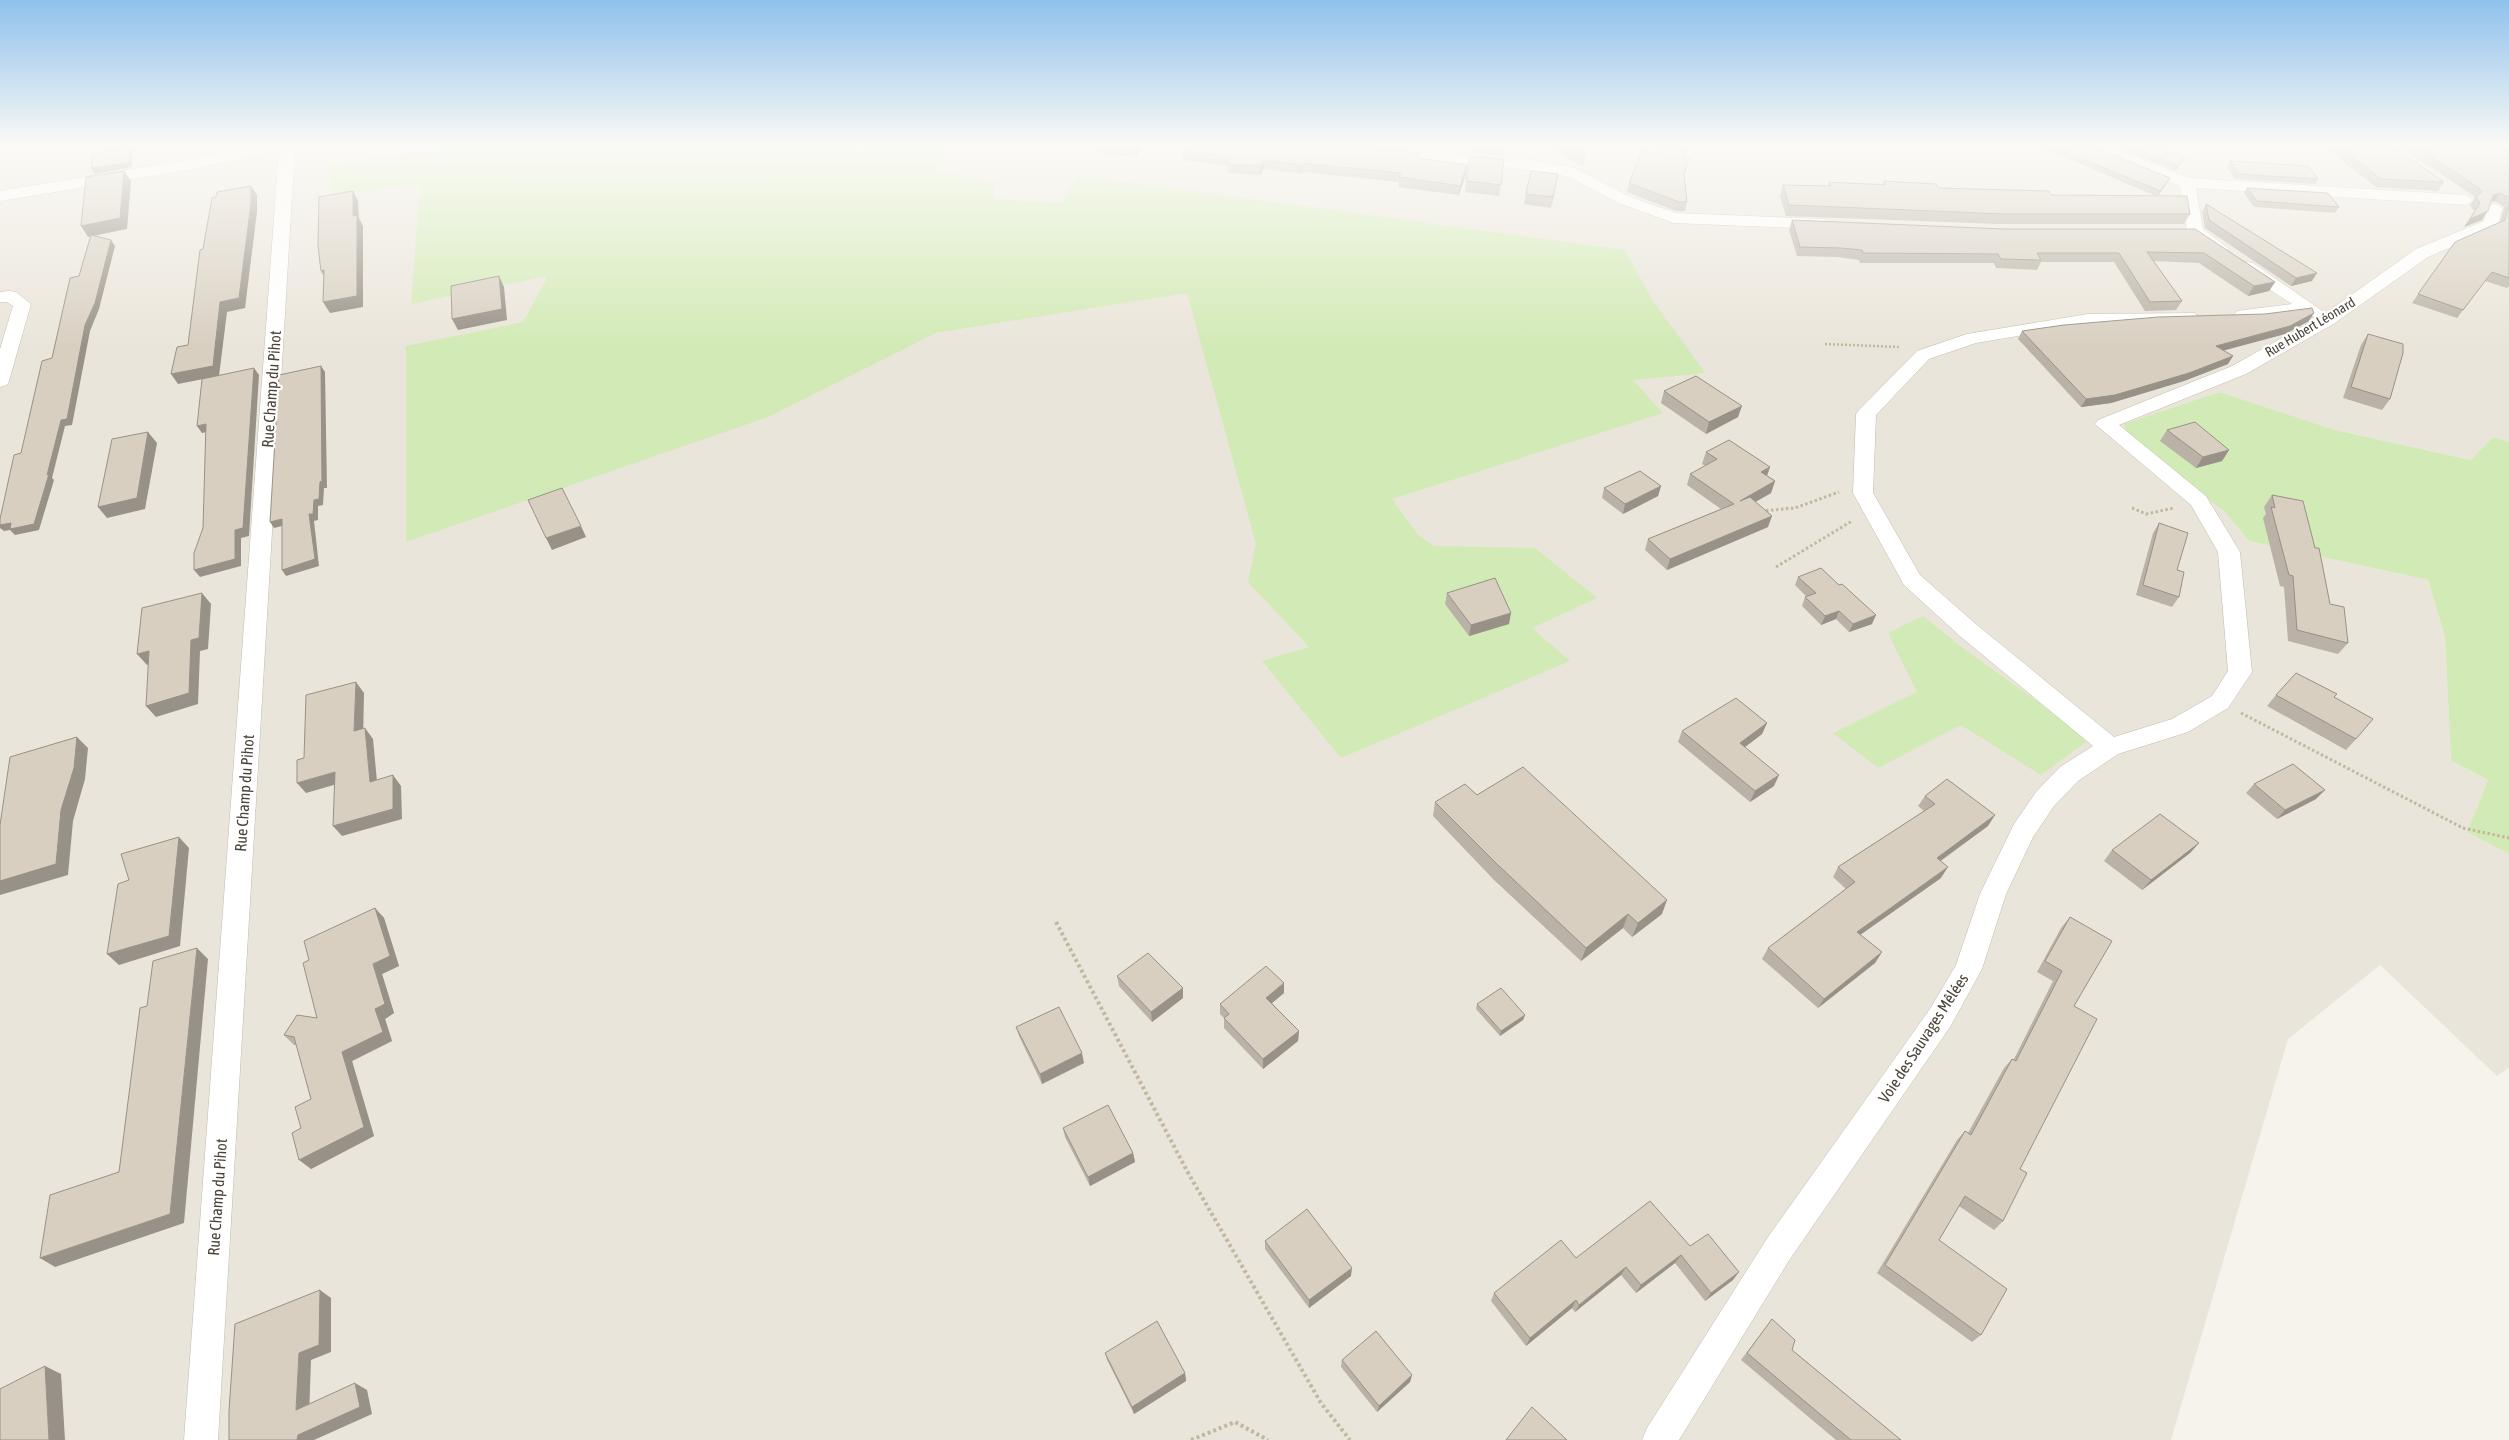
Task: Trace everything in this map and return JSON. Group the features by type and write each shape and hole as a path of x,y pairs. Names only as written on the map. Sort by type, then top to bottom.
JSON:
{"street":[{"name":"Rue Champ du Pihot","path":"201,1440 283,212"},
{"path":"1658,212 1674,218 1841,224"},
{"path":"2192,212 2195,231"},
{"name":"Rue Hubert Léonard","path":"2105,424 2239,370 2328,319 2422,253 2492,224 2498,212"},
{"path":"2176,231 2195,231 2308,308 2328,319"},
{"path":"0,297 10,296 22,304 0,381"},
{"path":"2222,316 2260,315 2308,308"},
{"path":"2110,747 1969,631 1912,580 1863,493 1866,414 1923,355 1973,338 2088,319 2202,316"},
{"name":"Voie des Sauvages Mêlées","path":"1658,1440 1779,1248 1940,1018 1968,969 1993,894 2023,832 2046,799 2069,774 2110,747 2180,726 2220,702 2240,672 2229,552 2199,501 2105,424"}],"path":[{"path":"1825,344 1903,347 1933,351"},
{"path":"1758,511 1795,508 1864,484"},
{"path":"1776,567 1872,509"},
{"path":"2220,702 2463,828 2509,838"},
{"path":"1056,922 1186,1171 1321,1403 1350,1440"},
{"path":"1191,1440 1235,1422 1268,1440"}],"shaded area":[{"path":"0,212 2509,212 2509,442 2493,437 2472,460 2335,430 2220,392 2128,441 2224,511 2249,541 2428,580 2445,637 2451,761 2488,780 2467,832 2509,854 2509,1067 2497,1076 2380,965 2288,1039 2171,1440 0,1440"}],"green space":[{"path":"418,212 1349,212 1625,250 1651,298 1705,373 1633,380 1663,413 1392,499 1418,535 1434,546 1535,548 1597,598 1532,628 1570,661 1341,758 1262,661 1309,647 1248,582 1256,544 1187,293 935,333 768,417 406,542 406,346 523,322 548,276 411,304"},
{"path":"2220,392 2335,430 2471,460 2493,437 2509,442 2509,854 2467,832 2488,780 2451,761 2445,637 2428,580 2249,541 2224,511 2128,441 2124,424"},
{"path":"1923,616 1964,649 2090,739 2041,775 1961,725 1878,768 1833,733 1917,692 1888,633"}],"building":[{"path":"82,212 120,212 120,218 81,226"},
{"path":"209,212 250,212 239,298 220,302 213,366 171,374 177,347 188,345 200,250 203,249"},
{"path":"319,212 353,212 353,216 357,215 357,296 323,302 324,270 321,271 318,246"},
{"path":"1961,212 2190,212 2190,214"},
{"path":"2208,212 2219,212 2317,273 2296,278 2209,220"},
{"path":"2474,212 2485,212 2470,219"},
{"path":"2507,212 2509,212 2509,278 2492,272 2463,310 2418,294 2455,242 2505,220"},
{"path":"1792,220 2003,229 2195,229 2275,282 2254,286 2204,253 2147,252 2182,301 2150,302 2119,253 2037,253 2041,260 2001,259 1998,254 1863,253 1862,250 1841,248 1800,247"},
{"path":"91,235 111,240 95,303 85,325 67,419 61,420 47,475 49,474 34,524 10,529 11,523 0,525 0,519 14,455 21,453 42,361 52,358 70,278 79,276"},
{"path":"499,276 502,309 452,319 451,286"},
{"path":"2312,308 2314,313 2290,326 2216,346 2233,356 2189,373 2115,395 2086,399 2022,331 2064,325 2158,317 2265,314"},
{"path":"2368,334 2403,344 2403,353 2390,399 2351,387"},
{"path":"321,366 322,481 320,482 319,499 314,500 313,514 309,514 315,559 282,570 282,519 270,522 279,375"},
{"path":"254,368 243,528 235,530 235,559 194,570 194,553 203,528 206,424 197,426 202,379"},
{"path":"1696,376 1742,406 1709,422 1664,391"},
{"path":"2195,422 2229,450 2203,457 2167,430"},
{"path":"148,432 137,498 98,507 112,439"},
{"path":"1729,440 1770,467 1761,472 1775,481 1740,501 1750,497 1772,516 1670,559 1648,539 1734,504 1690,474 1717,459 1706,452"},
{"path":"1640,471 1661,486 1625,504 1604,488"},
{"path":"562,488 581,526 546,538 528,500"},
{"path":"2272,495 2303,501 2315,548 2319,548 2330,604 2344,607 2348,643 2297,630 2293,576 2289,575 2271,507 2275,508"},
{"path":"2159,523 2188,533 2177,570 2184,572 2179,597 2143,585"},
{"path":"1821,568 1876,615 1853,624 1839,611 1825,616 1805,597 1816,593 1798,577"},
{"path":"1495,578 1511,613 1471,625 1447,593"},
{"path":"202,593 199,638 191,640 189,693 146,706 149,651 137,654 142,608"},
{"path":"2296,673 2337,694 2334,697 2373,719 2356,739 2276,695"},
{"path":"356,682 354,731 365,728 370,782 393,775 393,809 333,826 335,772 297,783 297,760 304,758 306,695"},
{"path":"1736,698 1767,723 1740,743 1779,775 1755,791 1682,731"},
{"path":"77,737 74,768 61,810 56,864 0,881 0,825 10,757"},
{"path":"2293,764 2325,790 2285,810 2254,784"},
{"path":"1523,767 1667,900 1638,923 1628,914 1586,948 1435,802 1465,784 1477,795"},
{"path":"1947,779 1995,815 1937,858 1948,867 1857,932 1882,952 1824,999 1768,948 1855,882 1838,867 1935,804 1925,796"},
{"path":"2160,814 2199,843 2151,880 2112,850"},
{"path":"179,837 169,936 107,954 118,884 129,880 121,854"},
{"path":"375,908 390,956 373,964 385,1004 375,1009 383,1032 342,1052 364,1127 299,1160 292,1133 301,1128 295,1107 311,1099 294,1037 284,1035 297,1015 317,1018 303,963 309,960 304,941"},
{"path":"2070,917 2112,941 2074,1006 2097,1019 2020,1169 2027,1173 2003,1221 1965,1196 1939,1240 2007,1289 1981,1335 1885,1265 1965,1131 1971,1135 2012,1059 2016,1061 2062,971 2045,961"},
{"path":"197,948 170,1214 40,1258 50,1195 119,1172 140,1008 147,1006 153,961"},
{"path":"1148,953 1183,988 1151,1012 1117,976"},
{"path":"1266,966 1284,983 1266,998 1299,1031 1263,1059 1224,1018 1229,1014 1220,1004"},
{"path":"1501,988 1525,1015 1501,1031 1477,1004"},
{"path":"1059,1007 1082,1053 1040,1074 1016,1027"},
{"path":"1108,1105 1133,1153 1088,1177 1063,1128"},
{"path":"1650,1201 1690,1246 1708,1234 1739,1272 1711,1293 1681,1255 1641,1285 1626,1267 1579,1305 1576,1300 1530,1338 1494,1293 1561,1240 1576,1258"},
{"path":"1307,1209 1352,1268 1309,1300 1265,1241"},
{"path":"320,1290 319,1345 299,1353 296,1410 355,1383 360,1407 298,1435 297,1440 229,1440 235,1324"},
{"path":"1772,1319 1795,1340 1792,1350 1901,1440 1851,1440 1747,1353"},
{"path":"1157,1321 1185,1373 1132,1407 1105,1353"},
{"path":"1376,1331 1412,1375 1379,1406 1342,1360"},
{"path":"45,1366 49,1440 0,1440 0,1389"},
{"path":"1532,1407 1567,1440 1506,1440"}]}
